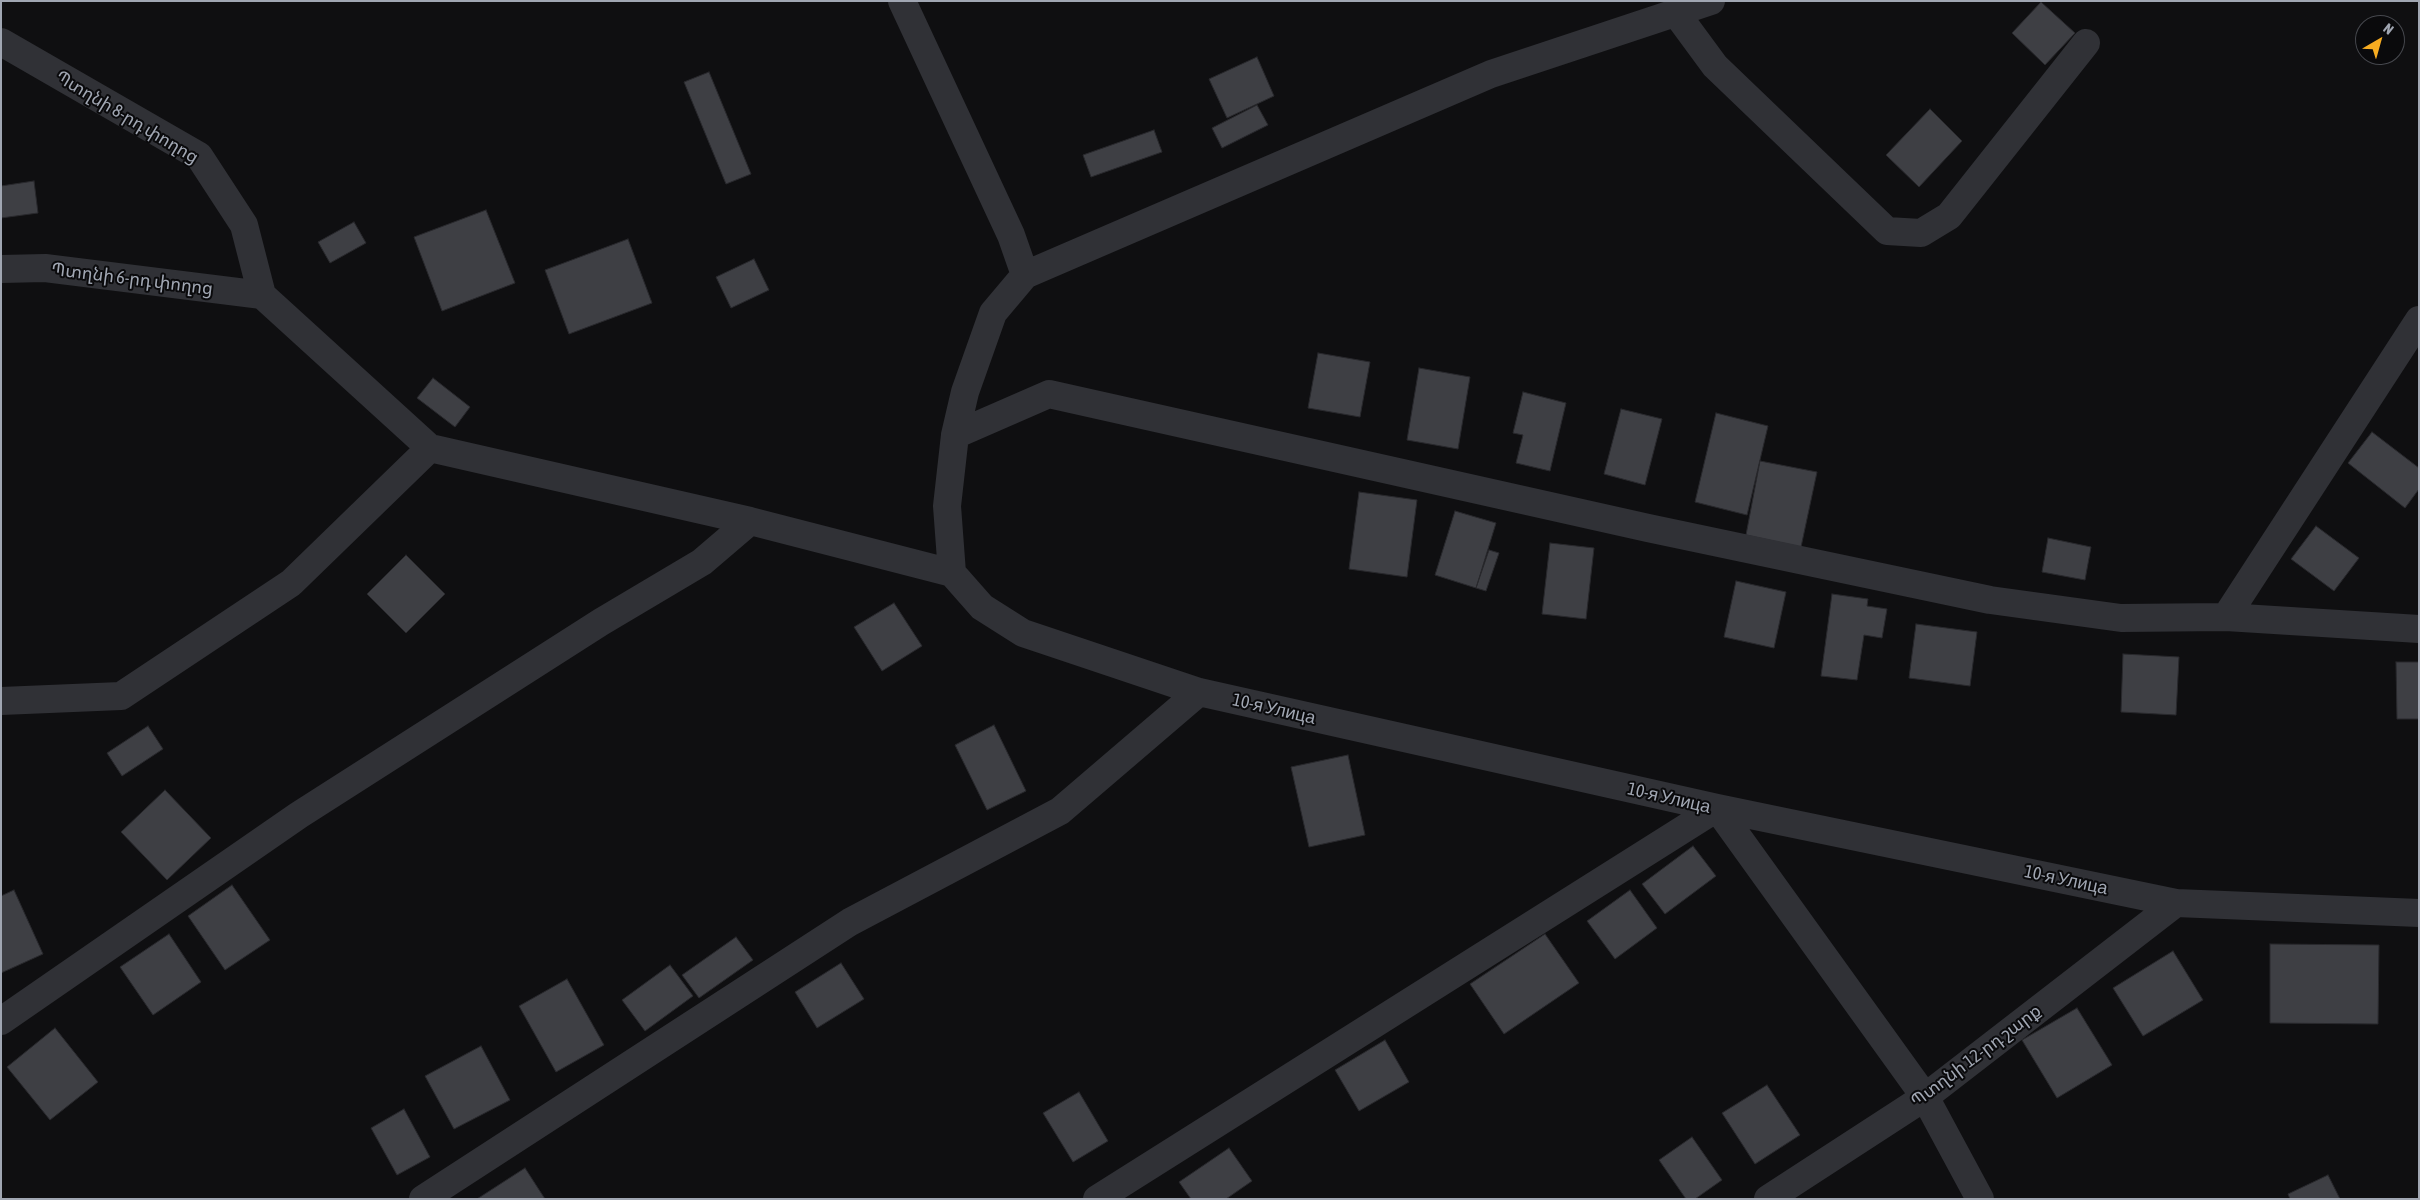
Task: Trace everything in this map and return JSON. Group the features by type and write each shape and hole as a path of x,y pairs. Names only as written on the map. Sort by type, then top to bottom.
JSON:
{"street":[{"path":"902,1 1011,235 1025,275"},
{"path":"262,295 430,448 750,521 952,573 947,506 955,435 965,392 993,313 1025,275 1491,74 1711,1"},
{"path":"1676,13 1715,66 1887,231 1921,233 1949,216 2086,43"},
{"name":"Պտղնի 8-րդ փողոց","path":"1,42 199,156 244,225 262,295"},
{"name":"Պտղնի 6-րդ փողոց","path":"1,270 45,268 262,295"},
{"path":"2226,617 2419,320"},
{"path":"955,435 1050,394 1638,526 1990,600 2121,618 2226,617 2419,629"},
{"path":"1,701 122,696 291,582 430,448"},
{"path":"1,1021 299,816 601,622 702,562 750,521"},
{"name":"10-я Улица","path":"952,573 982,608 1023,633 1198,692 1717,808 2176,903 2419,913"},
{"path":"423,1199 850,922 1060,811 1198,692"},
{"path":"1097,1199 1717,808 1925,1097 1980,1199"},
{"name":"Պտղնի 12-րդ շարք","path":"1768,1199 1925,1097 2176,903"}],"building":[{"path":"2041,2 2075,33 2045,65 2012,33"},
{"path":"1257,57 1274,96 1227,118 1209,79"},
{"path":"709,72 751,174 726,184 684,82"},
{"path":"1257,105 1268,125 1222,148 1212,128"},
{"path":"1930,109 1962,141 1919,187 1886,155"},
{"path":"1154,130 1162,152 1091,177 1083,155"},
{"path":"34,181 38,213 1,218 1,186"},
{"path":"486,210 515,283 442,311 414,237"},
{"path":"354,222 366,243 330,263 318,242"},
{"path":"628,239 652,303 569,334 545,270"},
{"path":"754,259 769,290 731,308 716,277"},
{"path":"1318,353 1370,362 1360,417 1308,408"},
{"path":"1419,368 1470,377 1458,449 1407,440"},
{"path":"433,378 470,407 455,427 417,398"},
{"path":"1523,392 1566,403 1550,471 1516,463 1523,435 1513,433"},
{"path":"1621,409 1662,419 1645,485 1604,474"},
{"path":"1716,413 1768,426 1747,515 1695,502"},
{"path":"2372,432 2419,468 2419,489 2405,508 2348,463"},
{"path":"1760,461 1817,472 1801,547 1746,535"},
{"path":"1359,492 1417,500 1407,577 1349,569"},
{"path":"1455,511 1496,523 1476,588 1435,575"},
{"path":"2316,526 2359,558 2334,591 2291,559"},
{"path":"2048,538 2091,547 2085,580 2042,572"},
{"path":"1550,543 1594,548 1586,619 1542,614"},
{"path":"1489,550 1499,553 1486,591 1476,588"},
{"path":"406,555 445,594 406,633 367,594"},
{"path":"1736,581 1786,592 1774,648 1724,637"},
{"path":"1832,594 1868,599 1867,606 1887,609 1882,638 1864,635 1857,680 1821,676"},
{"path":"894,603 922,646 882,671 854,627"},
{"path":"1916,624 1977,632 1970,686 1909,678"},
{"path":"2123,654 2179,657 2176,715 2121,712"},
{"path":"2396,662 2419,662 2419,719 2397,719"},
{"path":"994,725 1026,791 987,810 955,745"},
{"path":"148,726 163,749 122,776 107,753"},
{"path":"1348,755 1365,835 1309,847 1291,767"},
{"path":"165,790 211,838 167,880 121,832"},
{"path":"1693,846 1716,876 1665,914 1642,884"},
{"path":"232,885 270,940 225,970 188,916"},
{"path":"14,890 43,954 1,973 1,896"},
{"path":"1630,890 1657,928 1615,959 1587,921"},
{"path":"169,934 201,982 153,1015 120,967"},
{"path":"1545,934 1579,983 1504,1034 1470,984"},
{"path":"736,937 753,960 699,998 682,975"},
{"path":"2270,944 2379,945 2378,1024 2270,1023"},
{"path":"2173,951 2203,1000 2143,1036 2113,988"},
{"path":"841,963 864,999 817,1028 795,992"},
{"path":"670,965 693,996 645,1031 622,1000"},
{"path":"567,979 604,1045 556,1072 519,1006"},
{"path":"2077,1008 2112,1065 2057,1098 2022,1040"},
{"path":"55,1028 98,1082 50,1120 7,1067"},
{"path":"1385,1040 1409,1082 1359,1111 1335,1070"},
{"path":"481,1046 510,1100 454,1129 425,1076"},
{"path":"1767,1085 1800,1135 1755,1164 1722,1113"},
{"path":"1079,1092 1108,1141 1073,1162 1043,1113"},
{"path":"404,1109 430,1157 397,1175 371,1128"},
{"path":"1692,1137 1722,1180 1695,1199 1686,1199 1659,1160"},
{"path":"1229,1148 1252,1181 1226,1199 1191,1199 1179,1182"},
{"path":"525,1168 545,1199 477,1199"},
{"path":"2328,1175 2340,1199 2290,1199 2288,1194"}]}
